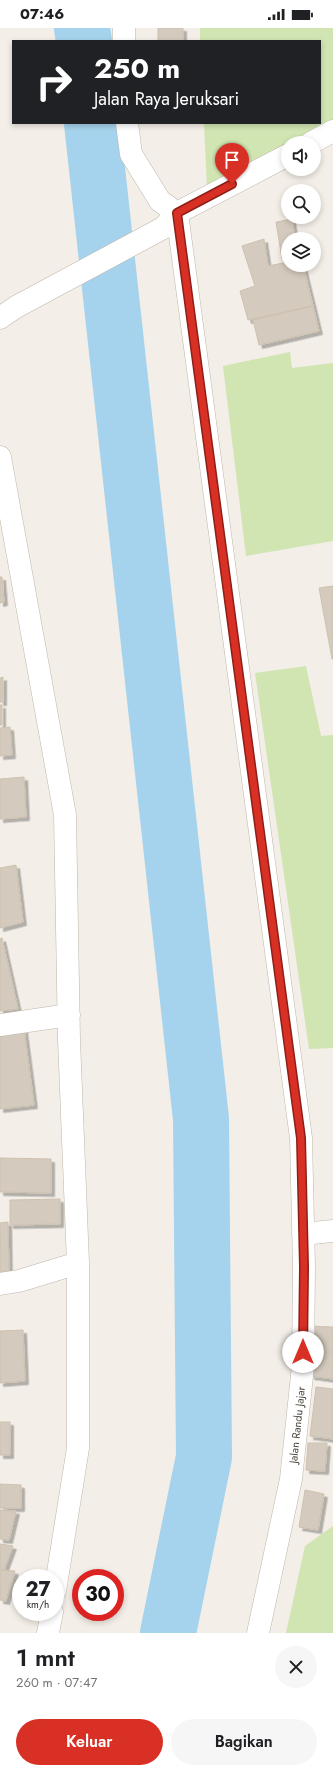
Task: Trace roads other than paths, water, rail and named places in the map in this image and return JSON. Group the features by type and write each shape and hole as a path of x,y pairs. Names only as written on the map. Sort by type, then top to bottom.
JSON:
{"street":[{"path":"124,28 124,40"},
{"path":"127,124 131,154 160,201 170,221"},
{"path":"321,138 333,131"},
{"path":"8,313 281,159"},
{"name":"Jalan Randu Jajar","path":"170,221 301,1138 317,1232 291,1479 258,1633"},
{"path":"0,457 65,815 69,1015 78,1263 78,1448 59,1569"},
{"path":"0,1025 69,1015"},
{"path":"0,1284 19,1281 78,1263"},
{"path":"48,1633 50,1621"}],"waterway":[{"path":"82,28 84,40"},
{"path":"92,124 201,1119 204,1457 168,1633"}]}
